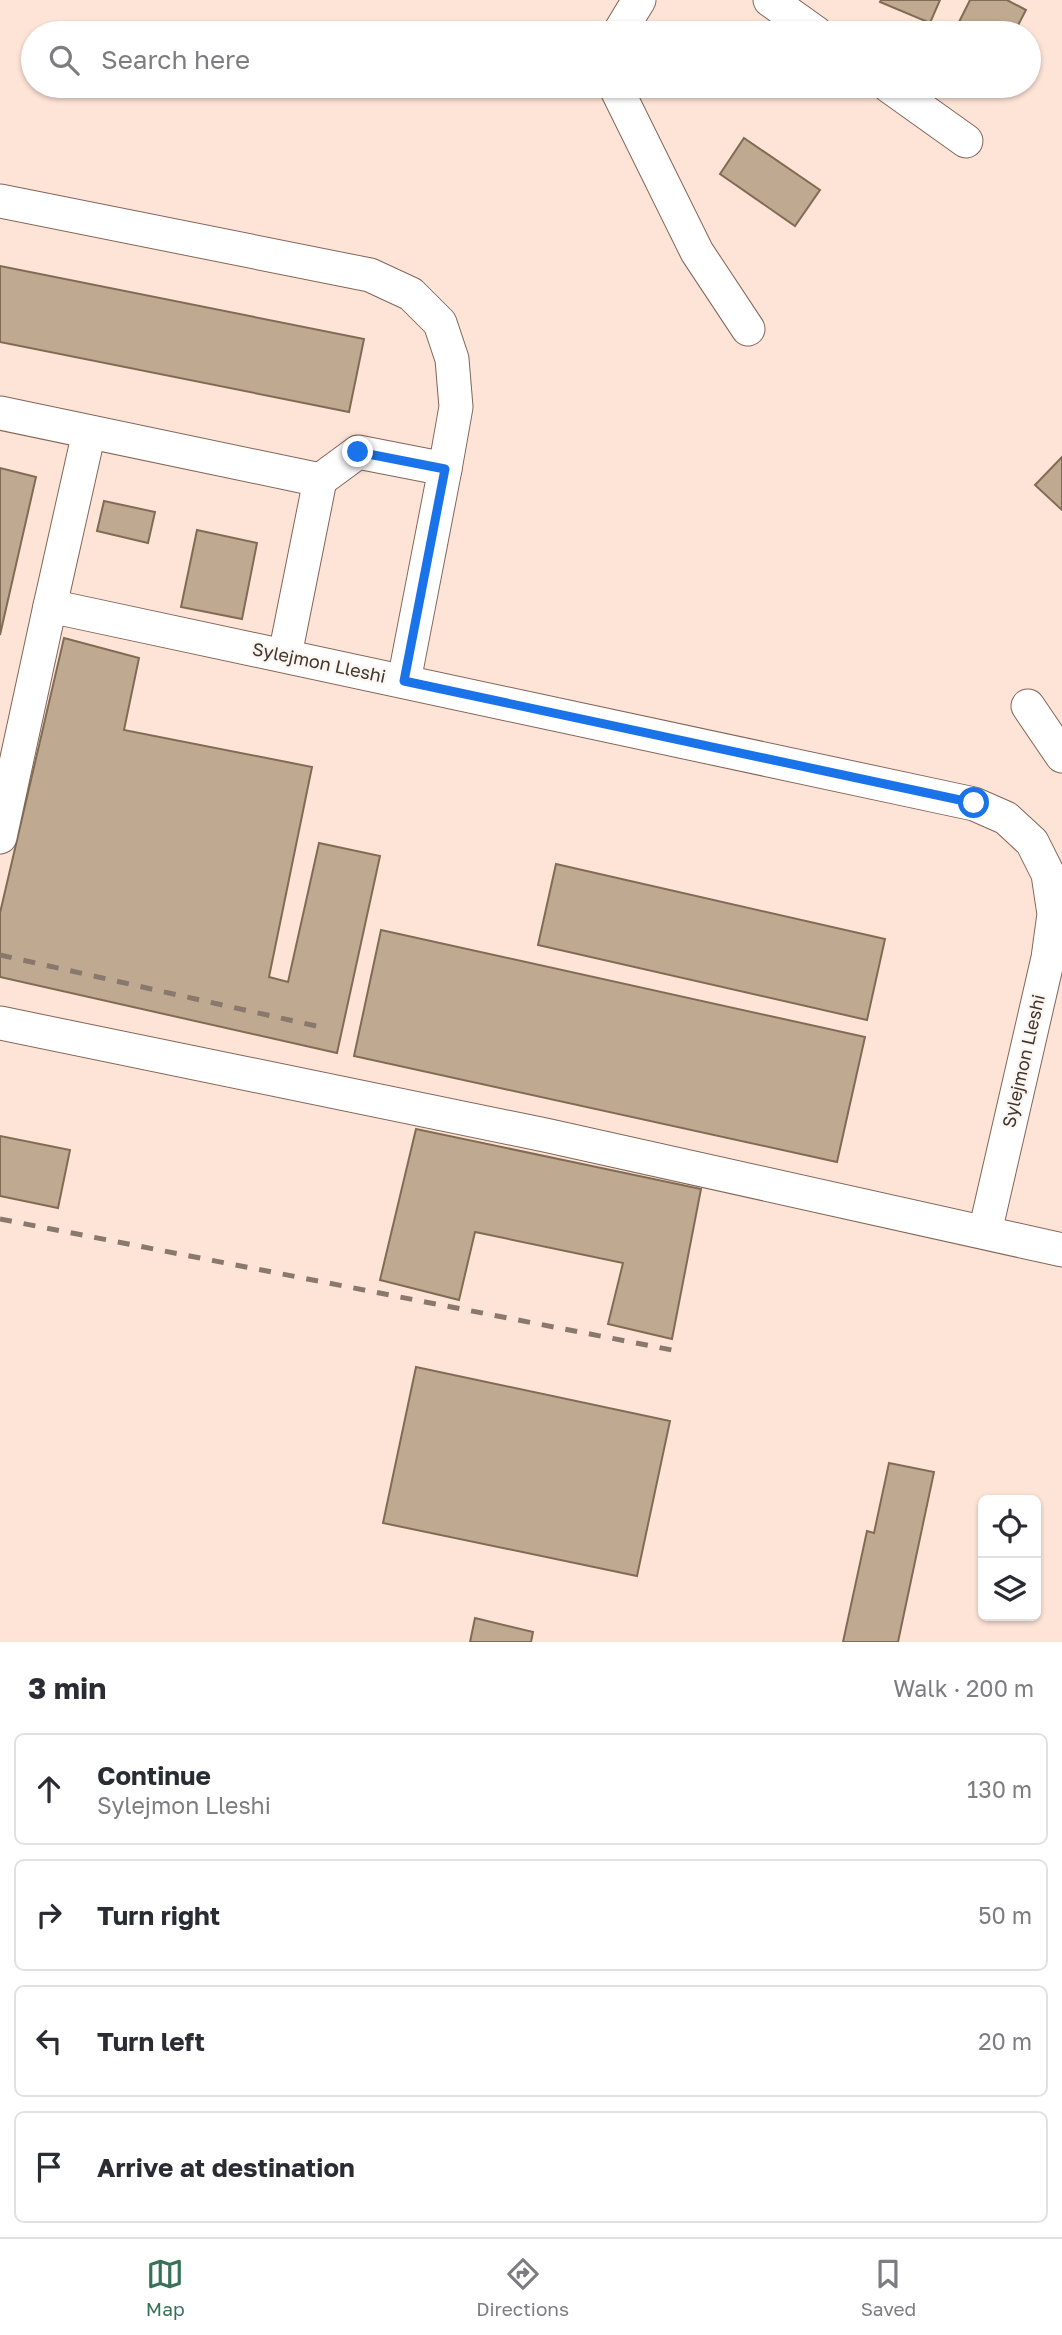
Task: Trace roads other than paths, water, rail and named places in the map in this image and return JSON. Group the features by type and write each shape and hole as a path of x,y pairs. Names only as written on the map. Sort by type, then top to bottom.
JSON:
{"street":[{"path":"626,21 639,0"},
{"path":"770,0 799,21"},
{"path":"621,98 697,252 748,328"},
{"path":"906,98 966,141"},
{"path":"0,201 370,275 411,294 440,323 452,359 456,407 404,681"},
{"path":"0,413 320,480"},
{"path":"0,837 89,432"},
{"path":"285,655 320,480 358,452 445,469"},
{"name":"Sylejmon Lleshi","path":"50,606 974,803 1006,818 1032,842 1048,874 1054,914 1048,958 985,1232"},
{"path":"1028,706 1062,756"},
{"path":"0,1023 532,1133 1062,1250"}],"railway":[{"path":"0,955 325,1028"},
{"path":"0,1219 677,1351"}]}
